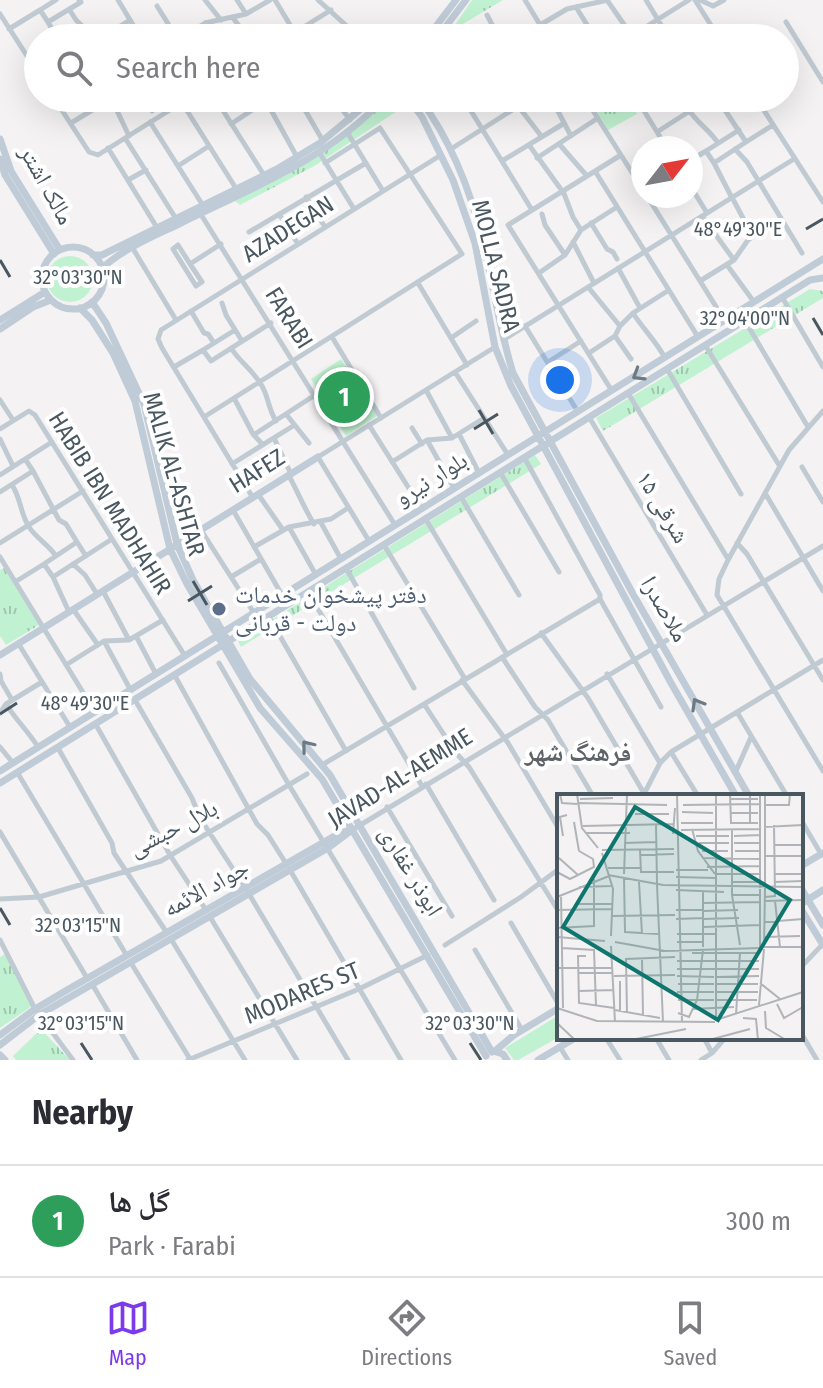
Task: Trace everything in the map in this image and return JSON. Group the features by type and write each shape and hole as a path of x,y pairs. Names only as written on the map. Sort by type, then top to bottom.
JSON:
{"street":[{"path":"9,29 56,0"},
{"path":"118,0 132,24"},
{"path":"205,0 221,20"},
{"path":"237,0 246,14"},
{"path":"205,23 246,14 272,0 288,24"},
{"path":"318,0 346,24"},
{"path":"439,24 456,0"},
{"path":"448,24 466,0"},
{"path":"525,0 539,24"},
{"path":"562,0 567,9"},
{"path":"542,24 567,9 607,0 622,24"},
{"path":"646,0 661,24"},
{"path":"650,24 689,0"},
{"path":"698,0 713,6 724,0"},
{"path":"698,0 711,24"},
{"path":"40,10 48,22 81,1"},
{"path":"157,6 170,24"},
{"path":"576,7 587,24"},
{"path":"69,9 81,24"},
{"path":"311,24 331,10"},
{"path":"0,14 24,52"},
{"path":"487,15 492,24"},
{"path":"232,17 238,24"},
{"path":"123,24 130,20"},
{"path":"799,43 823,82"},
{"path":"64,112 89,152 98,155 164,112"},
{"path":"71,123 89,112"},
{"path":"117,112 127,137 175,217"},
{"path":"188,112 237,191"},
{"path":"224,112 264,175"},
{"path":"231,124 250,112"},
{"path":"272,112 297,157"},
{"path":"306,112 323,141"},
{"path":"344,112 350,120"},
{"path":"237,191 323,141 359,112"},
{"path":"101,269 132,247 201,209 319,152 369,112"},
{"name":"MOLLA SADRA","path":"416,112 442,154 475,243 495,347 511,386 542,434"},
{"name":"MOLLA SADRA","path":"427,112 450,150 465,184 484,244 503,340 513,373 546,443"},
{"path":"472,112 532,210"},
{"path":"450,150 508,112"},
{"path":"523,112 542,137"},
{"path":"557,112 571,136"},
{"path":"594,112 631,171"},
{"path":"645,112 660,136"},
{"path":"657,132 687,112"},
{"path":"690,112 718,143"},
{"path":"727,112 746,142"},
{"path":"765,112 823,202"},
{"path":"537,158 598,118"},
{"name":"FARABI","path":"150,122 221,244 395,525"},
{"path":"502,161 563,124"},
{"path":"714,163 773,125"},
{"path":"204,417 462,254 380,128 325,163"},
{"path":"703,153 739,130"},
{"path":"347,132 383,191"},
{"name":"مالک اشتر","path":"0,139 11,171 57,252"},
{"path":"529,145 561,189 581,230"},
{"path":"560,145 587,176"},
{"path":"178,166 209,146"},
{"path":"108,148 156,226"},
{"path":"735,149 747,162 802,253"},
{"path":"706,151 753,237"},
{"path":"319,152 354,209"},
{"name":"AZADEGAN","path":"174,367 158,339 161,330 442,154"},
{"path":"612,391 508,225 561,189 621,155"},
{"name":"مالک اشتر","path":"0,159 5,175 57,252"},
{"path":"503,340 794,159"},
{"path":"249,232 366,163"},
{"path":"128,180 146,170"},
{"path":"595,171 698,338"},
{"path":"306,197 325,227"},
{"path":"539,273 565,255 581,230 617,207"},
{"path":"654,208 725,321"},
{"path":"701,208 734,260"},
{"path":"93,255 101,269 103,284 92,302 69,309 51,300 45,292 43,271 57,252 77,248 93,255 102,255 175,217 201,209"},
{"path":"279,214 298,244"},
{"path":"542,214 545,225 565,255"},
{"path":"700,281 734,260 748,240 781,219"},
{"path":"591,223 617,259"},
{"path":"573,242 594,283"},
{"path":"190,264 221,244"},
{"path":"178,245 190,264 202,282 196,286 173,249 178,245"},
{"path":"132,247 176,320"},
{"name":"بلوار نیرو","path":"0,771 823,259"},
{"path":"727,265 755,303"},
{"path":"618,268 640,308"},
{"name":"بلوار نیرو","path":"0,783 782,297 810,280 823,278"},
{"path":"418,283 467,365"},
{"path":"588,287 620,326"},
{"path":"589,353 615,336 633,313 669,290"},
{"path":"0,320 45,292"},
{"path":"782,297 823,367"},
{"path":"0,329 33,307 51,300"},
{"path":"92,302 106,323 144,404 174,547"},
{"path":"222,303 242,341"},
{"name":"MALIK AL-ASHTAR","path":"80,308 92,320 113,353 135,401 174,547 260,708 322,779 487,1056"},
{"path":"191,311 214,343"},
{"path":"633,313 644,330 655,339 665,358"},
{"path":"451,338 476,321"},
{"path":"745,321 808,427"},
{"path":"203,350 211,361 271,323"},
{"path":"525,326 578,412"},
{"path":"235,330 174,367 232,464 255,496 286,528 316,575"},
{"path":"615,336 631,359"},
{"path":"332,337 381,418"},
{"path":"548,362 581,341"},
{"path":"705,345 780,466"},
{"name":"HAFEZ","path":"3,653 495,347"},
{"path":"231,348 265,391 268,409 276,421"},
{"path":"667,369 741,494"},
{"path":"455,372 508,455"},
{"path":"426,390 452,438"},
{"path":"628,393 728,560"},
{"path":"255,434 315,395"},
{"path":"234,398 263,445"},
{"path":"0,400 13,420 0,429"},
{"name":"HABIB IBN MADHAHIR","path":"13,420 29,411 35,415 185,656"},
{"path":"823,411 789,450 728,560 719,579 717,595 823,771"},
{"path":"286,414 309,443"},
{"name":"۱۵ شرقی","path":"589,417 707,615"},
{"path":"392,462 425,442 452,438 484,418"},
{"path":"369,425 422,509"},
{"path":"232,464 293,426"},
{"path":"412,428 425,442 454,489"},
{"path":"459,434 479,473"},
{"path":"274,438 299,493 300,502 341,559"},
{"path":"0,439 13,466"},
{"path":"0,475 52,442"},
{"name":"ملاصدرا","path":"546,443 748,794"},
{"name":"ملاصدرا","path":"546,443 652,647 735,794"},
{"path":"318,457 369,542"},
{"path":"524,457 661,707"},
{"path":"25,459 45,491 46,499 86,556"},
{"path":"802,467 823,502"},
{"path":"0,492 33,471"},
{"path":"500,472 559,572"},
{"path":"12,485 19,495 28,526 56,556"},
{"path":"0,543 83,491"},
{"path":"765,493 823,591"},
{"path":"461,497 519,595"},
{"path":"254,547 286,528 331,519 348,508"},
{"path":"233,510 282,595"},
{"path":"425,518 504,655 541,714 548,720 592,794"},
{"path":"201,530 254,613"},
{"path":"53,577 112,539"},
{"path":"15,582 77,542"},
{"path":"737,543 764,581 823,680"},
{"path":"384,545 464,680 508,743 557,826"},
{"name":"JAVAD-AL-AEMME","path":"352,830 823,546"},
{"path":"0,557 95,712"},
{"path":"231,577 261,559"},
{"path":"44,564 71,610 101,643 130,690"},
{"path":"73,564 100,593 129,640"},
{"path":"346,568 414,688"},
{"path":"308,592 385,727 494,900"},
{"path":"322,765 600,599"},
{"path":"269,617 346,751"},
{"path":"66,665 101,643 129,640 163,620"},
{"path":"541,633 588,698 643,794"},
{"path":"136,636 156,674"},
{"path":"0,642 3,653"},
{"path":"18,643 70,727"},
{"name":"ابوذر غفاری","path":"226,644 250,679 322,765 360,824 487,1056"},
{"path":"645,794 660,763 671,752 823,660"},
{"path":"219,663 455,1060"},
{"path":"0,674 19,725 28,731 38,747"},
{"path":"607,674 660,763"},
{"path":"175,676 249,808 288,868 401,1060"},
{"path":"0,713 9,702 42,682"},
{"path":"135,700 209,832 248,891 348,1060"},
{"path":"424,704 557,909"},
{"path":"737,712 786,794"},
{"path":"96,725 170,855 297,1060"},
{"path":"736,772 751,736"},
{"path":"0,747 13,763"},
{"path":"58,748 126,872 245,1060"},
{"path":"671,752 697,794"},
{"path":"17,772 190,1060"},
{"name":"بلال حبشی","path":"0,899 39,897 126,872 170,855 307,774"},
{"path":"387,807 452,916"},
{"path":"803,823 822,854 803,865"},
{"name":"جواد الائمه","path":"2,1037 37,1012 352,830"},
{"path":"0,832 137,1060"},
{"path":"445,945 557,870"},
{"path":"803,904 823,890"},
{"path":"803,904 823,925"},
{"path":"803,904 823,944 803,965"},
{"path":"511,923 557,1004"},
{"path":"0,940 37,1012 73,1060"},
{"path":"475,950 522,1030"},
{"name":"MODARES ST","path":"190,1060 359,989 428,955"},
{"path":"487,1056 557,1008"},
{"path":"803,1036 816,1058 823,1053"},
{"path":"538,1060 572,1040"},
{"path":"607,1040 620,1060"},
{"path":"657,1040 669,1060"},
{"path":"705,1040 712,1053"},
{"path":"701,1060 712,1053 722,1040"},
{"path":"560,1047 568,1060"},
{"path":"487,1056 503,1054 507,1060"},
{"path":"0,1055 5,1060"}],"green space":[{"path":"472,0 503,0 463,24 456,24"},
{"path":"396,112 316,165 240,205 235,201 337,141 374,113"},
{"path":"597,112 636,112 637,114 608,130"},
{"path":"70,256 86,263 93,279 86,295 70,302 54,295 47,279 54,263"},
{"path":"810,289 823,291 823,298 603,431 596,418"},
{"path":"341,359 377,416 346,436 311,379"},
{"path":"535,455 541,464 241,647 238,641"},
{"path":"4,568 39,625 6,645 0,636 0,570"},
{"path":"5,954 35,1004 0,1028 0,957"},
{"path":"557,1016 557,1038 518,1060 514,1060 505,1048"},
{"path":"41,1029 70,1060 16,1060 13,1056"}],"place":[{"name":"گل ها","path":"344,397"},
{"name":"دفتر پیشخوان خدمات دولت - قربانی","path":"219,609"}],"district":[{"name":"فرهنگ شهر","path":"578,752"}]}
